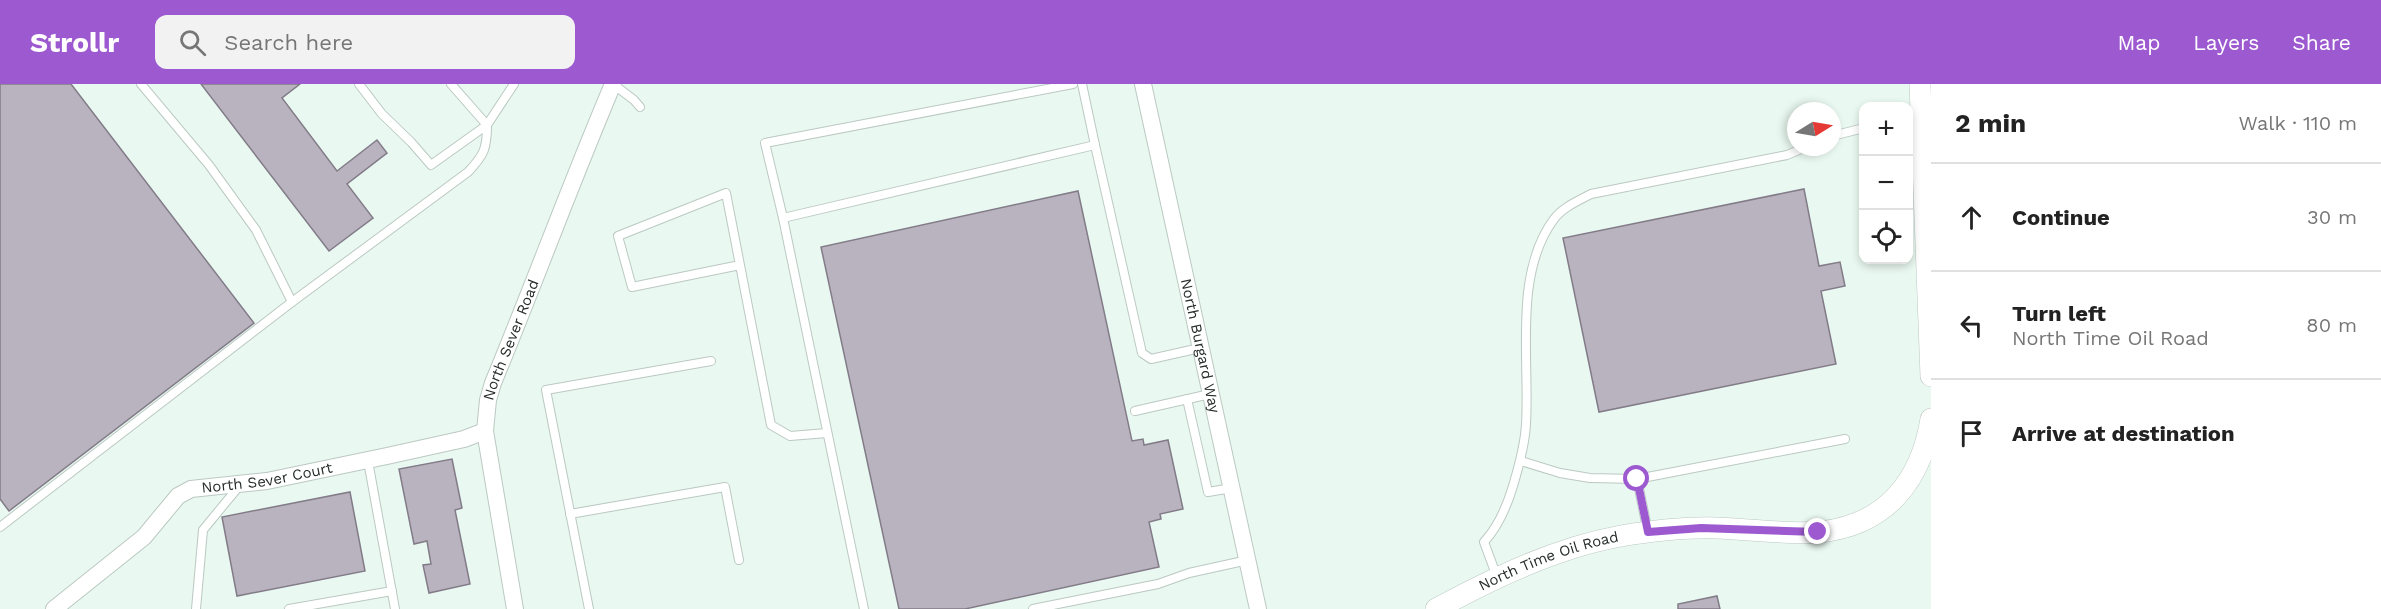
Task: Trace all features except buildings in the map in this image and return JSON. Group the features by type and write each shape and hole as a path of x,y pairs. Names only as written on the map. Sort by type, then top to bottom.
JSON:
{"street":[{"name":"North Sever Road","path":"515,609 485,431 488,400 572,182 613,84"},
{"name":"North Burgard Way","path":"1143,84 1258,609"},
{"path":"1920,84 1915,121 1931,376"},
{"name":"North Time Oil Road","path":"1436,609 1497,578 1572,548 1605,539 1648,532 1701,528 1818,532 1852,525 1874,514 1907,485 1921,460 1931,419"},
{"name":"North Sever Court","path":"54,609 144,537 178,496 191,489 241,485 368,461 464,439 485,431"}],"lane":[{"path":"141,84 209,165 256,230 292,302"},
{"path":"359,84 382,114 431,165 487,125 514,84"},
{"path":"0,527 292,302 468,172 483,155 487,143 487,125 451,84"},
{"path":"613,84 640,107"},
{"path":"864,609 783,218 765,143 1072,84"},
{"path":"1082,84 1142,353 1151,359 1200,348"},
{"path":"1841,134 1859,129"},
{"path":"783,218 1095,145"},
{"path":"1497,578 1484,542 1495,531 1521,461 1526,425 1529,278 1545,234 1555,217 1569,205 1591,194 1787,155"},
{"path":"740,265 632,287 618,236 726,193 740,265 771,425 790,436 827,433"},
{"path":"589,609 546,390 711,361"},
{"path":"1135,411 1210,394"},
{"path":"1187,399 1208,492 1232,488"},
{"path":"1521,461 1560,473 1590,478 1637,479 1845,439"},
{"path":"368,461 395,609"},
{"path":"1637,479 1648,532"},
{"path":"196,609 203,530 241,485"},
{"path":"570,514 725,487 739,560"},
{"path":"1033,609 1158,584 1189,573 1248,560"},
{"path":"290,609 392,591"}],"route":[{"path":"1637,479 1648,532 1701,528 1818,532"}]}
